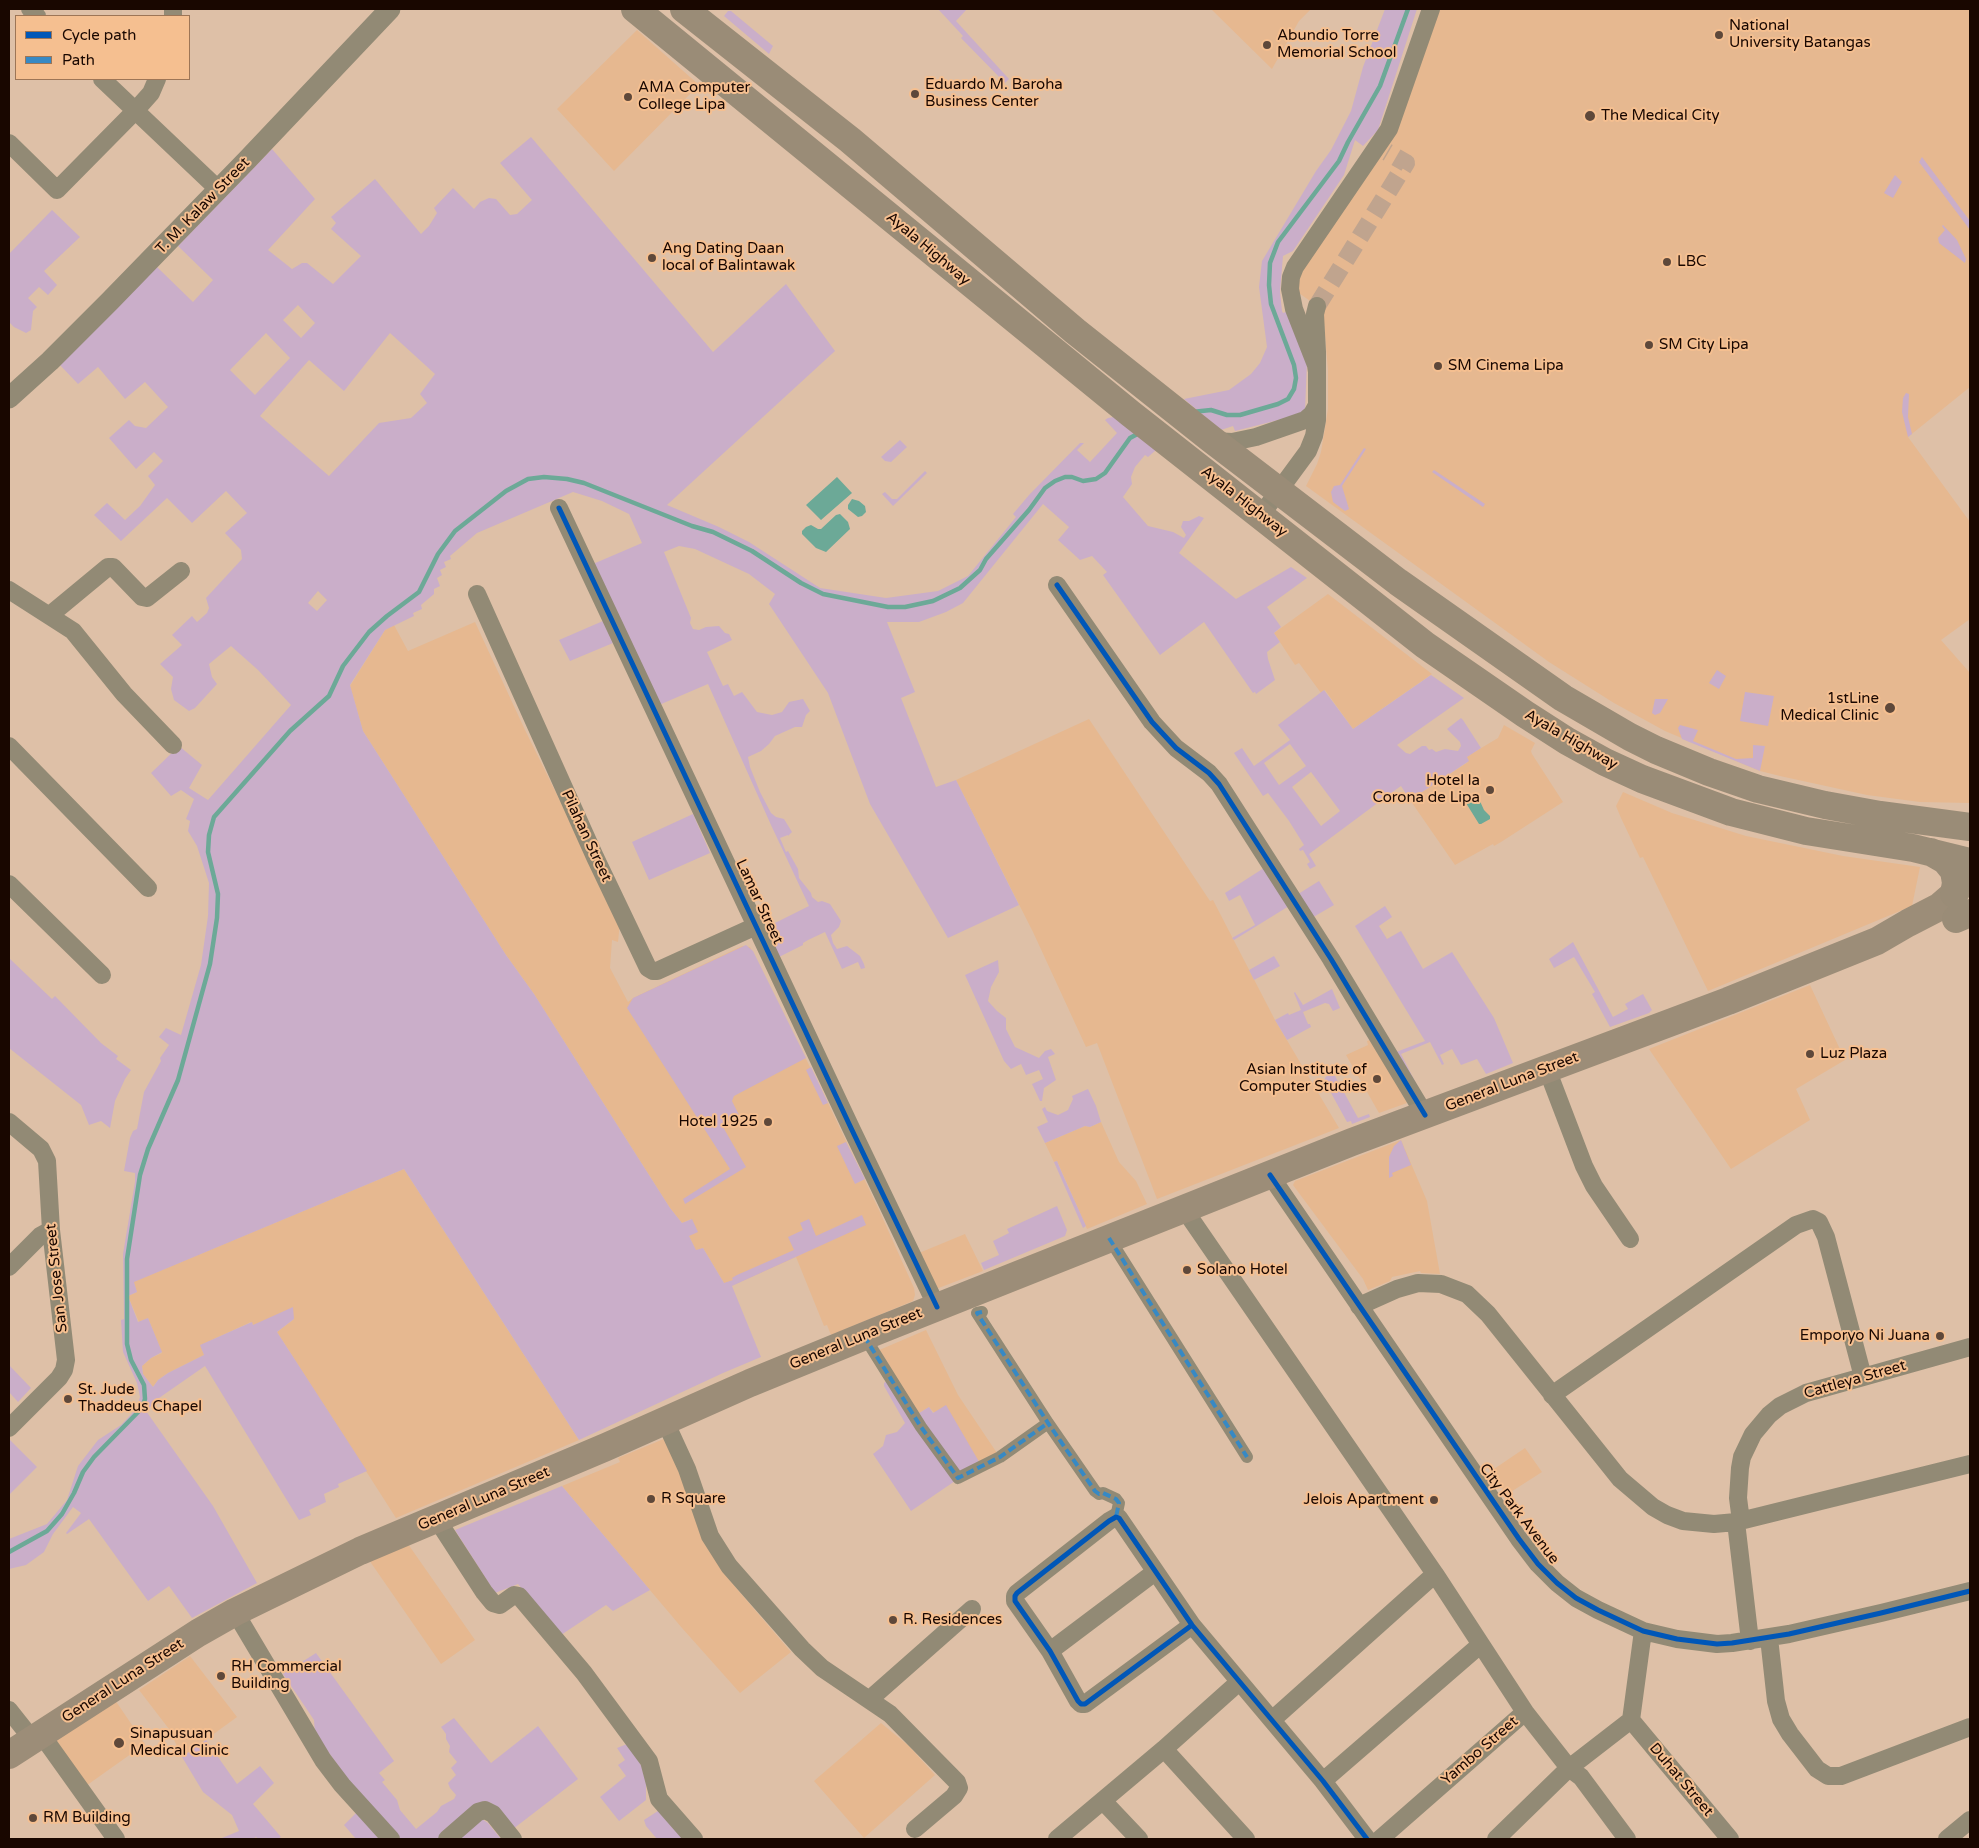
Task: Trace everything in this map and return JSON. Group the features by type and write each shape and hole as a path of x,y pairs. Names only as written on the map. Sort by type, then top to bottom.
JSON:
{"highway":[{"name":"Ayala Highway","path":"635,9 1131,414 1446,660 1567,741 1605,762 1642,779 1695,800 1770,823 1930,851 1970,862"},
{"name":"Ayala Highway","path":"684,9 850,140 1075,331 1212,440 1372,562 1495,652 1563,698 1630,737 1709,772 1758,789 1843,809 1970,827"},
{"path":"828,166 850,140"},
{"path":"1942,822 1954,821 1970,815"},
{"path":"1930,851 1945,860 1954,872 1963,909"}],"main road":[{"path":"1963,909 1970,869"},
{"name":"General Luna Street","path":"9,1755 173,1648 235,1612 320,1569 436,1518 757,1380 1109,1238 1425,1115 1728,1001 1877,941 1912,935 1963,909"}],"street":[{"name":"T. M. Kalaw Street","path":"9,398 74,338 390,9"},
{"path":"1317,372 1294,309 1290,288 1291,277 1295,267 1379,153 1396,113 1431,9"},
{"path":"103,80 218,190"},
{"path":"9,143 58,190 135,111 151,93 157,80"},
{"path":"1261,515 1312,443 1316,424 1317,372 1314,314 1317,306"},
{"path":"1212,440 1232,442 1256,437 1305,420 1316,407"},
{"name":"Lamar Street","path":"559,508 937,1307"},
{"path":"50,615 108,567 113,568 142,597 147,598 181,571"},
{"path":"1057,585 1152,722 1187,758 1209,773 1219,784 1331,959 1425,1115"},
{"path":"9,590 74,631 124,694 173,745"},
{"name":"Pilahan Street","path":"477,594 595,857 648,968 657,971 756,926"},
{"path":"9,746 148,888"},
{"path":"9,884 102,975"},
{"path":"1547,1069 1584,1166 1594,1186 1630,1239"},
{"name":"San Jose Street","path":"9,1122 38,1146 45,1155 48,1168 51,1230 65,1365 59,1378 9,1428"},
{"name":"City Park Avenue","path":"1270,1175 1474,1475 1538,1564 1576,1598 1643,1631 1677,1640 1706,1644 1769,1638 1970,1591"},
{"path":"1184,1209 1435,1574 1480,1645 1526,1712"},
{"path":"1552,1395 1796,1225 1813,1219 1819,1222 1826,1237 1863,1377"},
{"path":"9,1267 40,1236 51,1230"},
{"path":"1109,1238 1247,1457"},
{"path":"1359,1306 1397,1289 1418,1283 1441,1284 1467,1294 1482,1306 1620,1479 1653,1507 1683,1521 1714,1524 1739,1522 1970,1464"},
{"path":"982,1312 977,1314 1095,1491 1116,1499 1119,1503 1116,1517 1015,1596 1015,1601 1050,1651 1078,1701 1081,1704 1085,1704 1192,1625"},
{"path":"864,1336 921,1427 958,1478 1000,1457 1048,1423"},
{"name":"Cattleya Street","path":"1750,1641 1738,1498 1742,1456 1753,1434 1769,1415 1791,1399 1806,1392 1970,1347"},
{"path":"665,1421 686,1468 706,1526 721,1556 802,1649 822,1668 890,1714 957,1782 959,1788 954,1796 915,1829"},
{"path":"1116,1517 1122,1520 1192,1625 1323,1781 1367,1839"},
{"path":"436,1518 493,1603 500,1605 514,1595 519,1596 584,1674 649,1762 659,1799 694,1839"},
{"path":"1050,1651 1155,1572"},
{"path":"1272,1720 1435,1574"},
{"path":"870,1699 972,1609"},
{"path":"235,1612 322,1760 342,1785 392,1839"},
{"path":"1496,1839 1569,1768 1631,1720 1643,1631"},
{"path":"1769,1638 1776,1701 1781,1719 1817,1769 1828,1776 1841,1776 1970,1728"},
{"path":"1323,1781 1480,1645"},
{"path":"1057,1839 1164,1749 1239,1682"},
{"path":"9,1710 36,1736 116,1839"},
{"name":"Yambo Street","path":"1380,1839 1526,1712 1569,1768 1581,1778 1626,1839"},
{"name":"Duhat Street","path":"1631,1720 1730,1839"},
{"path":"1164,1749 1246,1839"},
{"path":"1103,1801 1139,1839"},
{"path":"447,1839 483,1810 493,1814 513,1839"},
{"path":"1947,1839 1970,1820"}],"shaded area":[{"path":"938,9 967,9 956,21 1009,79 1005,83 961,38 963,36"},
{"name":"Abundio Torre Memorial School","path":"1211,9 1311,9 1299,21 1272,69"},
{"path":"1385,9 1417,9 1378,130 1363,146 1355,140 1344,175 1293,251 1283,256 1280,292 1282,311 1283,313 1286,312 1307,361 1305,411 1302,414 1235,431 1233,426 1221,430 1184,399 1229,390 1251,374 1260,363 1267,347 1259,287 1262,261 1316,171 1331,150 1351,111 1363,67"},
{"path":"1434,9 1970,9 1970,387 1908,437 1970,522 1970,619 1941,640 1970,673 1970,803 1920,802 1867,795 1780,776 1760,771 1665,731 1614,703 1549,662 1306,486 1321,452 1328,409 1328,370 1323,310 1296,291 1292,282 1372,157"},
{"path":"728,11 731,11 773,46 769,54 724,16"},
{"name":"AMA Computer College Lipa","path":"637,30 699,85 614,171 557,109"},
{"path":"531,137 713,352 786,284 835,351 667,505 749,542 820,588 886,598 938,591 968,576 1016,517 1013,514 1029,495 1080,443 1084,443 1077,450 1090,462 1117,433 1105,420 1114,417 1156,450 1148,457 1145,455 1135,467 1131,477 1132,484 1123,497 1148,526 1173,532 1184,538 1186,535 1181,527 1183,521 1189,521 1199,516 1204,518 1179,553 1236,599 1291,567 1307,578 1267,607 1281,627 1274,633 1280,642 1267,652 1275,680 1256,694 1255,692 1253,693 1204,622 1160,655 1103,575 1107,572 1092,556 1080,560 1058,540 1069,527 1043,504 963,603 946,612 919,622 887,622 915,692 901,698 936,787 956,780 1019,905 948,938 870,804 828,693 769,604 775,594 749,574 695,549 679,546 664,552 691,618 690,623 693,629 699,630 706,627 719,626 725,633 729,634 732,640 707,652 723,686 728,684 734,696 742,692 757,712 772,715 782,712 789,702 803,699 810,711 806,715 802,727 795,727 775,736 761,751 748,757 760,792 771,813 776,817 784,819 792,832 788,836 780,838 786,852 788,851 798,869 799,878 812,897 818,902 822,901 830,904 841,921 839,927 831,935 833,943 837,949 847,946 860,956 865,968 861,969 858,962 842,969 825,932 779,957 765,928 809,906 708,684 659,705 593,564 642,543 629,514 602,501 573,492 477,533 450,556 451,559 444,562 446,567 440,570 442,575 437,578 440,586 434,589 434,594 421,605 422,609 413,613 414,616 385,630 350,685 363,731 670,1208 682,1223 692,1219 698,1232 689,1236 696,1250 703,1248 724,1283 733,1280 732,1278 737,1275 794,1250 788,1237 803,1230 800,1223 809,1219 816,1236 862,1215 866,1225 732,1286 761,1357 579,1440 404,1169 134,1282 137,1292 128,1296 138,1322 148,1318 162,1352 142,1366 143,1374 153,1387 158,1380 168,1373 204,1355 200,1345 252,1322 253,1325 293,1307 294,1319 277,1332 367,1471 338,1484 339,1487 324,1494 326,1502 309,1510 311,1515 299,1520 205,1366 159,1398 146,1411 213,1506 257,1583 192,1618 169,1586 148,1601 89,1519 66,1533 81,1513 73,1507 53,1534 44,1552 26,1565 9,1569 9,1539 47,1524 67,1500 78,1466 98,1440 121,1425 136,1409 140,1397 137,1383 123,1352 121,1320 124,1319 123,1254 135,1182 135,1173 124,1171 130,1138 133,1131 137,1129 144,1092 161,1061 160,1058 169,1045 159,1037 166,1028 181,1035 201,965 208,916 209,883 197,846 188,831 190,821 186,819 194,799 181,790 171,796 151,773 179,746 202,765 189,788 208,800 291,705 258,670 231,646 209,664 212,677 217,684 195,708 189,711 174,700 171,689 173,677 160,664 182,645 172,635 192,616 197,622 207,613 209,608 206,598 242,559 241,550 225,533 247,513 226,491 192,523 167,498 121,541 94,515 107,503 125,520 140,506 155,485 148,476 163,461 154,452 136,469 109,438 129,420 135,426 146,428 168,407 145,382 125,399 98,367 78,384 59,364 157,267 193,302 213,280 178,246 272,149 315,199 268,250 292,269 302,263 307,263 333,284 361,256 331,229 336,223 331,217 375,179 421,234 429,226 437,213 434,208 453,188 474,209 480,202 489,198 496,199 510,215 517,214 532,200 500,163","holes":["298,305 315,323 301,338 283,320","266,333 290,358 255,395 230,370","390,333 435,374 420,394 427,403 411,418 379,423 329,476 260,416 309,360 344,391","318,591 327,600 317,611 308,603"]},
{"path":"1922,157 1970,221 1970,230 1919,162"},
{"path":"1895,175 1902,182 1893,198 1884,193"},
{"path":"52,210 80,237 44,271 57,285 48,295 39,287 28,298 37,307 33,311 31,330 26,333 9,322 9,254"},
{"path":"1943,225 1957,240 1966,259 1965,263 1939,243 1938,238 1945,230"},
{"path":"1906,393 1909,394 1908,417 1912,434 1908,437 1902,412 1903,398"},
{"path":"900,440 907,447 891,462 885,461 881,457"},
{"path":"1364,448 1366,449 1342,486 1349,509 1345,511 1333,502 1331,492 1334,486 1340,485"},
{"path":"1434,470 1485,504 1483,507 1432,472"},
{"path":"925,471 927,473 893,506 882,494 885,492 892,499 897,499"},
{"path":"1328,594 1432,674 1353,729 1325,690 1321,693 1299,663 1295,665 1274,633"},
{"path":"603,621 613,643 570,661 559,640"},
{"path":"475,622 525,730 620,922 618,942 612,940 610,968 628,1002 742,946 750,947 879,1210 914,1288 915,1295 913,1301 831,1335 827,1325 824,1326 796,1257 727,1288 703,1248 696,1251 689,1236 691,1219 682,1223 670,1208 363,731 350,686 385,630 394,625 408,651"},
{"path":"1717,670 1726,676 1719,689 1709,683"},
{"path":"1431,675 1464,698 1397,745 1410,754 1422,746 1426,746 1429,750 1432,749 1436,752 1445,749 1458,751 1461,746 1460,742 1447,729 1461,718 1481,748 1467,757 1469,761 1410,800 1401,786 1391,793 1309,854 1316,866 1310,869 1307,864 1310,862 1303,850 1300,851 1299,849 1304,845 1289,821 1268,793 1263,796 1234,753 1242,748 1254,766 1290,740 1278,725 1324,690 1353,729","holes":["1290,744 1306,766 1279,785 1264,763","1311,772 1340,811 1321,826 1292,787"]},
{"path":"1745,692 1774,696 1768,726 1740,721"},
{"path":"1655,699 1668,699 1660,713 1655,715 1652,713"},
{"path":"1089,719 1210,901 1213,900 1275,1020 1339,1128 1157,1199 1097,1043 1086,1047 1033,932 956,780"},
{"name":"Hotel la Corona de Lipa","path":"1504,725 1535,743 1531,751 1532,754 1563,802 1501,842 1494,846 1493,844 1455,865 1410,800 1468,762 1466,757 1498,738"},
{"path":"1680,725 1698,730 1693,741 1736,759 1753,758 1753,745 1765,746 1760,771 1682,739 1678,728"},
{"path":"1623,792 1672,813 1746,836 1843,856 1920,867 1912,906 1708,991 1643,857 1640,858 1621,818 1616,806"},
{"path":"693,814 710,853 649,880 632,842"},
{"path":"1267,866 1289,906 1234,940 1232,938 1255,925 1240,895 1229,901 1225,893"},
{"path":"1319,881 1334,905 1310,919 1295,896"},
{"path":"1385,906 1392,917 1379,926 1387,939 1401,931 1423,969 1452,952 1494,1018 1513,1063 1486,1074 1477,1059 1461,1065 1452,1049 1440,1055 1444,1064 1442,1065 1430,1042 1401,1054 1422,1095 1391,1054 1425,1041 1355,926"},
{"path":"1573,942 1613,1017 1628,1009 1625,1004 1643,994 1652,1010 1649,1013 1610,1027 1592,994 1595,992 1574,957 1554,968 1549,959"},
{"path":"746,945 753,951 806,1058 734,1096 732,1101 739,1115 724,1123 723,1127 746,1167 685,1204 683,1199 730,1169 627,1008 633,998"},
{"path":"1274,956 1280,966 1254,980 1249,970"},
{"path":"9,958 52,999 55,996 101,1043 118,1056 116,1059 131,1070 115,1101 110,1128 101,1121 89,1125 81,1105 9,1048"},
{"path":"998,960 999,972 991,987 988,1001 1006,1018 1006,1029 1015,1047 1039,1058 1045,1051 1051,1049 1055,1054 1048,1057 1056,1080 1044,1088 1042,1101 1040,1101 1032,1084 1043,1079 1039,1070 1026,1075 1021,1064 1011,1069 1004,1061 965,975"},
{"path":"1810,985 1845,1060 1796,1089 1810,1120 1731,1169 1649,1049"},
{"path":"1332,989 1340,1008 1333,1011 1329,1004 1325,1003 1303,1012 1311,1027 1287,1040 1275,1020 1288,1013 1289,1015 1301,1010 1294,993 1303,1005"},
{"name":"Asian Institute of Computer Studies","path":"1372,1039 1407,1103 1379,1113 1346,1055 1368,1045 1367,1041"},
{"path":"811,1067 828,1103 823,1105 806,1070"},
{"path":"1328,1075 1335,1076 1358,1118 1369,1114 1370,1117 1352,1124 1351,1121 1347,1122 1325,1082 1325,1078"},
{"path":"1088,1089 1101,1122 1090,1127 1085,1126 1045,1143 1037,1127 1048,1122 1042,1109 1045,1107 1047,1111 1058,1115 1068,1110 1073,1099 1072,1096"},
{"path":"1101,1122 1119,1162 1136,1181 1147,1204 1087,1229 1057,1161 1054,1162 1045,1143 1085,1126 1090,1127"},
{"path":"1401,1140 1427,1201 1440,1274 1421,1273 1420,1271 1392,1277 1390,1281 1368,1290 1363,1279 1293,1185 1295,1181"},
{"path":"1401,1140 1411,1165 1392,1173 1393,1176 1389,1178 1389,1157 1394,1146"},
{"path":"846,1142 865,1179 855,1184 837,1146"},
{"path":"1057,1161 1086,1226 1083,1228 1054,1162"},
{"path":"404,1169 579,1440 396,1518 277,1332 294,1319 253,1325 251,1322 201,1345 204,1355 168,1373 158,1380 153,1387 143,1374 142,1366 151,1358 162,1353 148,1318 139,1322 128,1296 137,1292 133,1282"},
{"path":"1057,1206 1067,1230 1065,1236 984,1270 981,1263 999,1255 993,1241 1009,1233 1007,1229"},
{"path":"965,1234 983,1271 936,1289 919,1253"},
{"path":"926,1330 958,1395 999,1456 981,1465 929,1407 916,1415 877,1351"},
{"path":"9,1365 31,1388 18,1402 9,1392"},
{"path":"888,1380 958,1479 911,1511 873,1454 883,1446 886,1435 897,1432 905,1423 884,1386 884,1383"},
{"path":"946,1405 981,1465 959,1477 916,1415 929,1407 933,1413"},
{"path":"666,1438 710,1552 737,1589 791,1652 740,1693 682,1628 562,1486 620,1462 618,1458"},
{"path":"9,1439 37,1467 9,1495"},
{"path":"1525,1448 1542,1472 1506,1495 1491,1471"},
{"path":"562,1486 650,1590 613,1611 606,1605 561,1635 518,1584 495,1593 455,1530"},
{"path":"408,1544 475,1640 441,1664 369,1560"},
{"path":"316,1653 394,1761 379,1773 385,1780 382,1782 397,1800 400,1810 416,1829 437,1812 441,1806 454,1799 456,1795 448,1783 456,1775 451,1768 457,1762 449,1752 450,1746 446,1739 446,1734 441,1727 454,1718 491,1763 538,1726 578,1779 513,1829 491,1803 484,1801 439,1839 398,1839 355,1790 315,1733 314,1720 283,1674"},
{"path":"190,1656 237,1717 182,1757 169,1729 139,1690"},
{"path":"115,1700 145,1744 83,1788 51,1742"},
{"path":"881,1723 909,1746 935,1775 864,1838 814,1781"},
{"path":"206,1740 237,1784 260,1766 274,1783 253,1804 281,1837 277,1839 258,1839 256,1837 253,1839 222,1838 239,1831 232,1815 203,1792 182,1757"},
{"path":"627,1744 643,1768 646,1779 646,1800 619,1821 600,1797 626,1776 618,1765 625,1760 617,1748"},
{"path":"661,1809 685,1839 657,1839 646,1826 644,1820"},
{"path":"357,1812 379,1839 356,1839 344,1825"},
{"path":"482,1819 488,1823 501,1839 457,1839"}],"water":[{"path":"837,477 852,493 821,520 806,505"},
{"path":"852,499 859,501 865,506 866,512 862,516 858,517 848,509"},
{"path":"840,514 848,522 850,529 826,552 816,548 802,534 806,527 811,525 821,529 836,515"},
{"path":"1474,798 1479,799 1484,810 1490,816 1490,819 1481,824 1479,824 1466,803"}],"waterway":[{"path":"1192,412 1211,410 1227,415 1240,415 1278,404 1288,399 1294,389 1296,378 1294,365 1271,304 1269,285 1270,263 1278,242 1339,161 1380,86 1408,9"},
{"path":"9,1552 47,1531 62,1514 83,1472 94,1457 142,1408 145,1399 144,1385 131,1360 127,1344 127,1259 140,1175 148,1149 178,1080 210,964 217,918 218,894 208,852 209,835 214,817 290,731 329,696 343,666 369,632 419,592 438,554 455,531 506,491 528,479 544,477 567,479 584,483 692,526 713,532 752,551 801,583 823,594 888,607 905,607 933,601 960,588 980,570 986,559 1029,510 1045,488 1065,477 1072,477 1083,481 1096,479 1105,473 1130,438 1141,432"}],"tunnel":[{"path":"1317,306 1406,163 1387,152"}],"marked path":[{"path":"1109,1238 1247,1457"},
{"path":"982,1312 977,1313 1048,1423 1095,1491 1116,1499 1119,1503 1116,1517"},
{"path":"864,1336 921,1427 958,1478 1000,1457 1048,1423"}],"cycle path":[{"path":"559,508 937,1307"},
{"path":"1057,585 1152,722 1176,748 1209,773 1219,784 1331,959 1425,1115"},
{"path":"1270,1175 1519,1539 1538,1564 1576,1598 1643,1631 1677,1639 1717,1644 1789,1634 1970,1591"},
{"path":"1192,1625 1085,1704 1081,1704 1050,1651 1015,1601 1015,1596 1109,1521 1116,1517 1119,1518 1192,1625 1323,1781 1367,1839"}],"place":[{"name":"National University Batangas","path":"1719,35"},
{"name":"Abundio Torre Memorial School","path":"1267,45"},
{"name":"Eduardo M. Baroha Business Center","path":"915,94"},
{"name":"AMA Computer College Lipa","path":"628,97"},
{"name":"The Medical City","path":"1590,116"},
{"name":"Ang Dating Daan local of Balintawak","path":"652,258"},
{"name":"LBC","path":"1667,262"},
{"name":"SM City Lipa","path":"1649,345"},
{"name":"SM Cinema Lipa","path":"1438,366"},
{"name":"1stLine Medical Clinic","path":"1890,708"},
{"name":"Hotel la Corona de Lipa","path":"1490,790"},
{"name":"Luz Plaza","path":"1810,1054"},
{"name":"Asian Institute of Computer Studies","path":"1377,1079"},
{"name":"Hotel 1925","path":"768,1122"},
{"name":"Solano Hotel","path":"1187,1270"},
{"name":"Emporyo Ni Juana","path":"1940,1336"},
{"name":"St. Jude Thaddeus Chapel","path":"68,1399"},
{"name":"R Square","path":"651,1499"},
{"name":"Jelois Apartment","path":"1434,1500"},
{"name":"R. Residences","path":"893,1620"},
{"name":"RH Commercial Building","path":"221,1676"},
{"name":"Sinapusuan Medical Clinic","path":"119,1743"},
{"name":"RM Building","path":"33,1818"}]}
